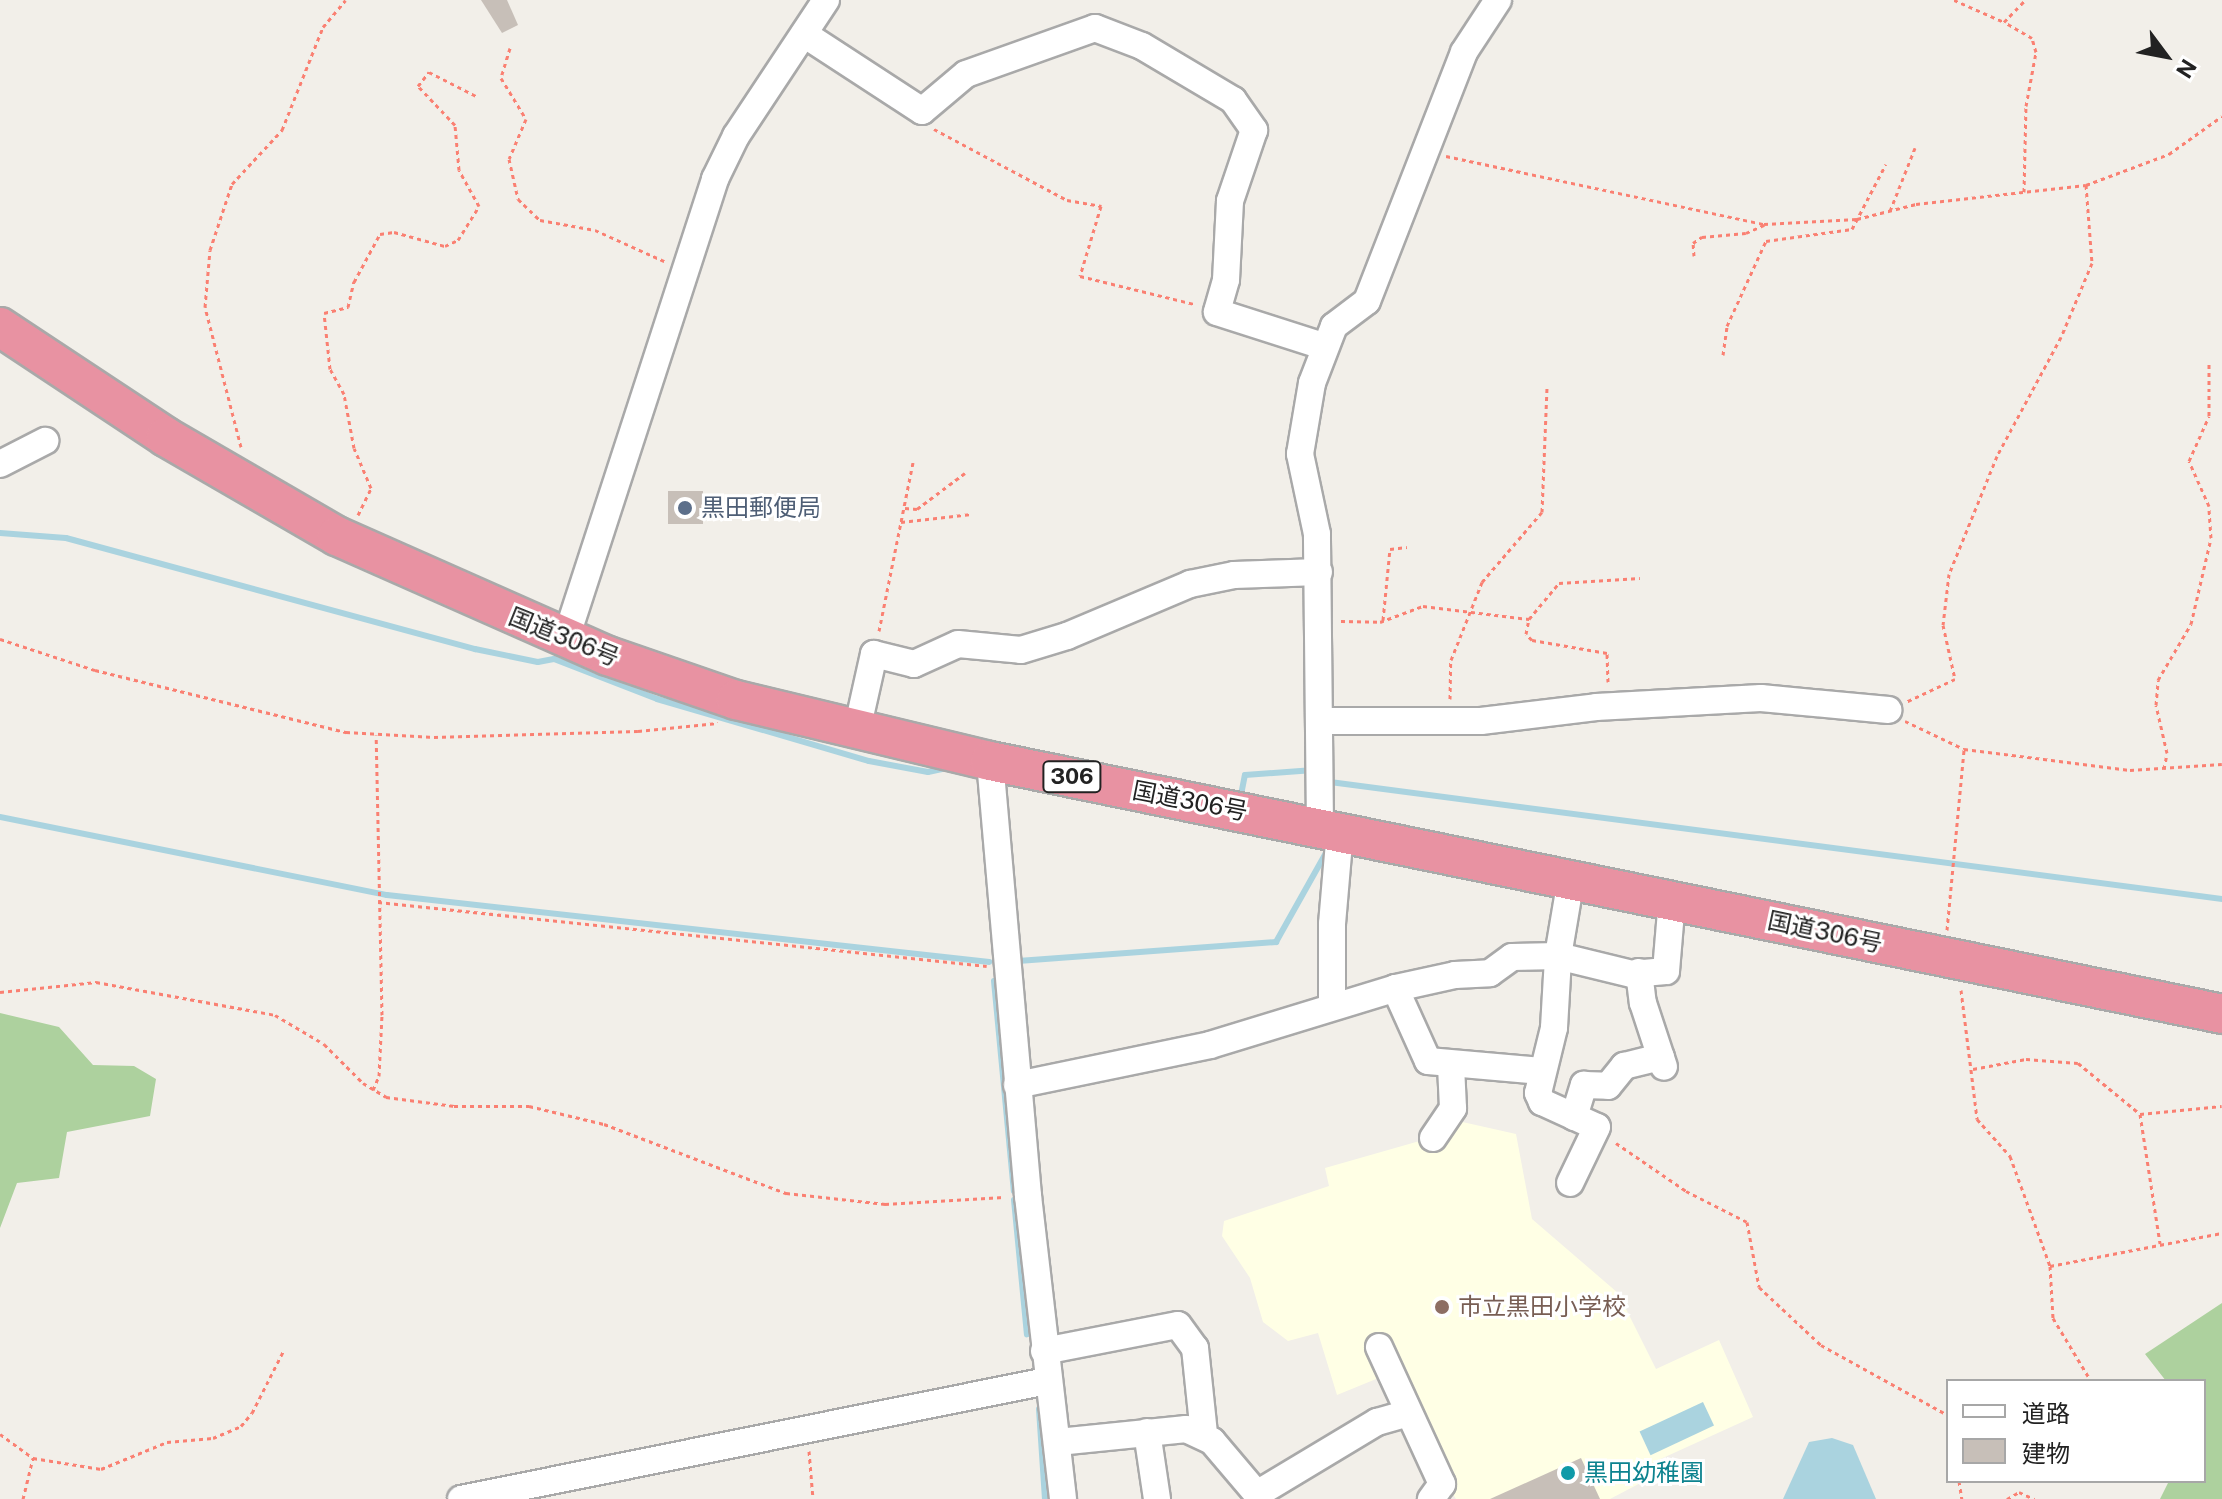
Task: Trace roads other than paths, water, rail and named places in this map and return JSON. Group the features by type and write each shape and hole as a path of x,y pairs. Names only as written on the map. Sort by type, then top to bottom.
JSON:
{"highway":[{"name":"国道306号","path":"0,327 239,481 344,539 566,638 680,682 857,730 990,761 2222,1014"}],"street":[{"path":"566,638 725,156 826,0"},
{"path":"1332,1005 1330,829 1320,721 1317,534 1300,454 1323,346 1339,319 1367,301 1464,52 1498,0"},
{"path":"804,34 922,111 966,74 1095,28 1142,46 1233,100 1254,130 1230,201 1226,280 1217,312 1323,346"},
{"path":"0,464 45,441"},
{"path":"857,730 874,654 914,664 958,644 1021,650 1067,636 1190,584 1234,575 1319,572"},
{"path":"1320,721 1450,721 1609,706 1761,698 1888,710"},
{"path":"990,761 1017,1085 1047,1381 1058,1442 1063,1499"},
{"path":"1571,879 1558,957 1554,1028 1542,1071 1539,1098 1585,1123"},
{"path":"1017,1085 1210,1045 1395,988 1455,975 1490,973 1512,957 1558,957 1639,972 1666,971 1672,900"},
{"path":"1570,1183 1585,1123 1584,1085 1608,1086 1624,1066 1663,1062 1639,972"},
{"path":"1395,988 1425,1058 1451,1066 1542,1071"},
{"path":"1433,1138 1453,1108 1451,1066"},
{"path":"1044,1351 1178,1325 1195,1348 1204,1434"},
{"path":"1379,1347 1442,1484 1431,1499"},
{"path":"461,1499 1047,1381"},
{"path":"1058,1442 1186,1429 1204,1434 1257,1494 1377,1422 1408,1413"},
{"path":"1147,1432 1157,1499"}],"water":[{"path":"1703,1402 1714,1426 1651,1455 1640,1432"},
{"path":"1832,1438 1853,1445 1876,1499 1783,1499 1809,1442"}],"waterway":[{"path":"0,533 66,538 475,649 538,662 554,659 657,699 869,761 928,772 947,768"},
{"path":"1241,795 1245,775 1314,770"},
{"path":"1330,786 1330,782 2222,899"},
{"path":"0,817 387,895 989,962"},
{"path":"1018,961 1276,942 1327,851"},
{"path":"994,981 1014,1191"},
{"path":"1014,1200 1027,1334"},
{"path":"1039,1409 1045,1499"}],"place":[{"name":"黒田郵便局","path":"685,508"},
{"name":"市立黒田小学校","path":"1442,1307"},
{"name":"黒田幼稚園","path":"1568,1473"}]}
